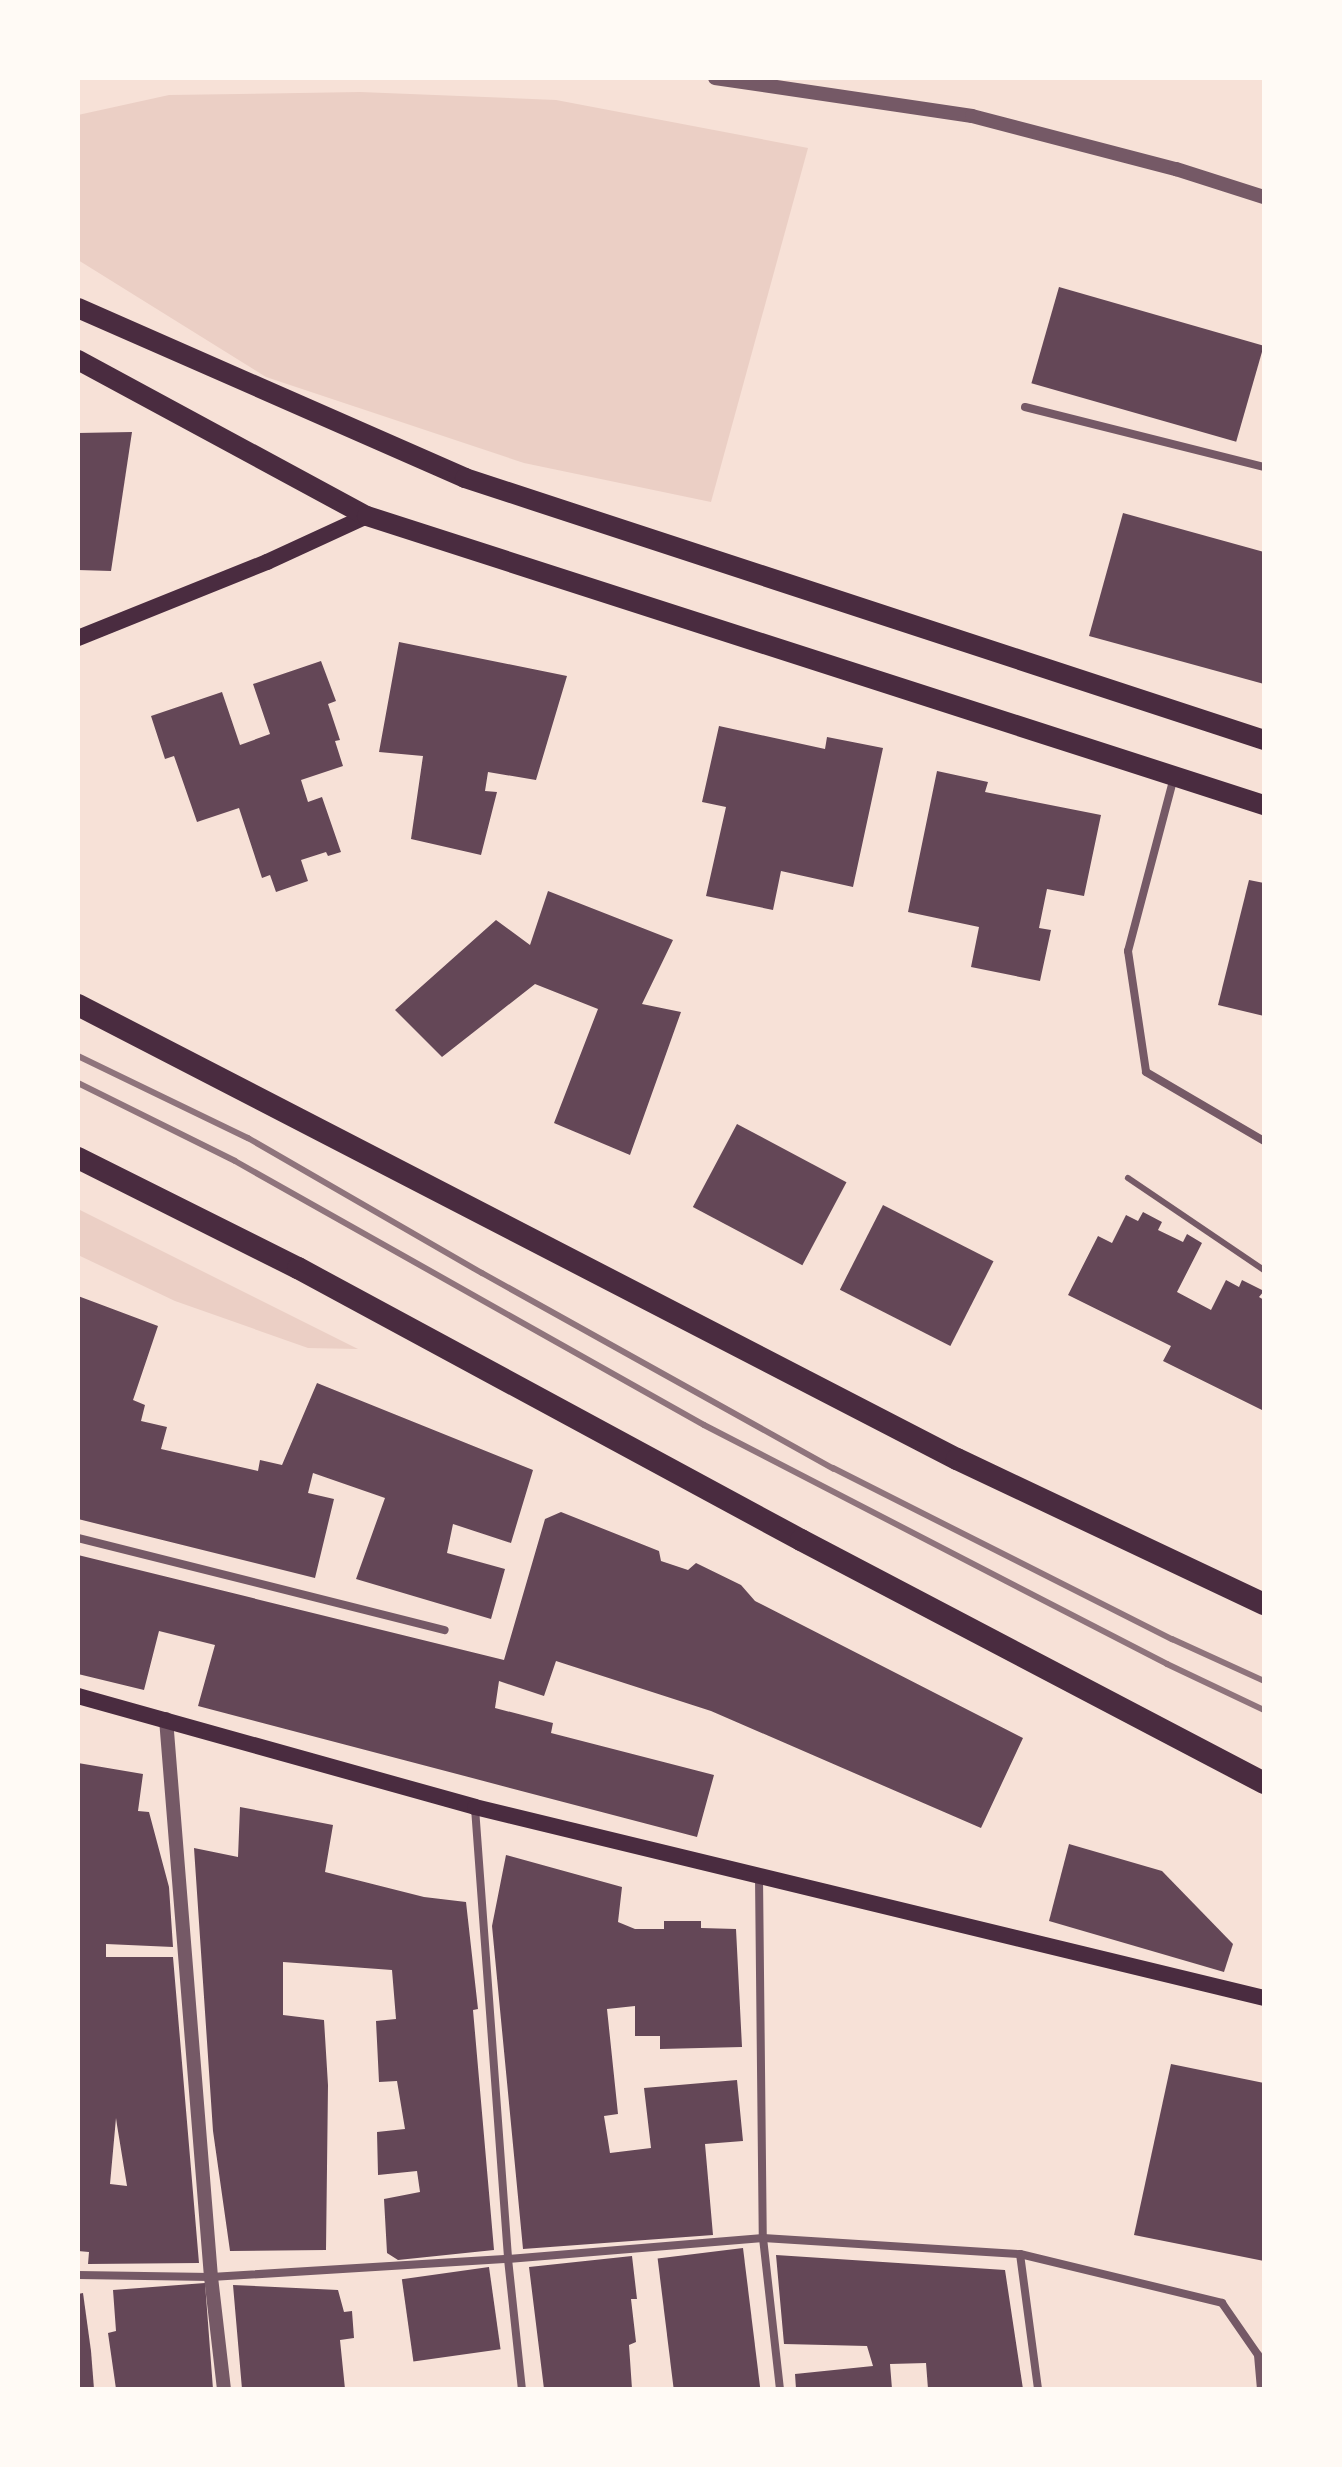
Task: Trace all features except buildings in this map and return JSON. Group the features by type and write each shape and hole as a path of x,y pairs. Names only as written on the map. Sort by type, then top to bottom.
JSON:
{"highway":[{"path":"78,1005 957,1459 1264,1604"},
{"path":"78,1158 298,1268 801,1540 1264,1783"}],"main road":[{"path":"78,308 465,478 1264,740"},
{"path":"78,360 367,516 1264,805"},
{"path":"78,638 267,562 367,516"},
{"path":"78,1696 475,1807 1264,1998"}],"street":[{"path":"715,78 972,116 1176,169 1264,197"},
{"path":"1025,407 1264,467"},
{"path":"1175,776 1128,951 1146,1072 1264,1141"},
{"path":"78,1538 445,1630"},
{"path":"166,1719 211,2277 224,2389"},
{"path":"475,1807 508,2259 522,2389"},
{"path":"759,1877 763,2238 780,2389"},
{"path":"78,2275 211,2277 508,2259 763,2238 1020,2254 1222,2303 1258,2355 1261,2389"},
{"path":"1020,2254 1038,2389"}],"lane":[{"path":"1128,1178 1264,1270"}],"shaded area":[{"path":"360,92 556,100 808,148 711,502 524,463 266,377 78,260 78,115 169,95"},
{"path":"78,1209 358,1349 308,1348 175,1301 78,1255"}],"railway":[{"path":"78,1056 248,1138 482,1273 833,1468 1172,1639 1264,1681"},
{"path":"78,1083 235,1161 704,1425 1167,1664 1264,1710"}]}
